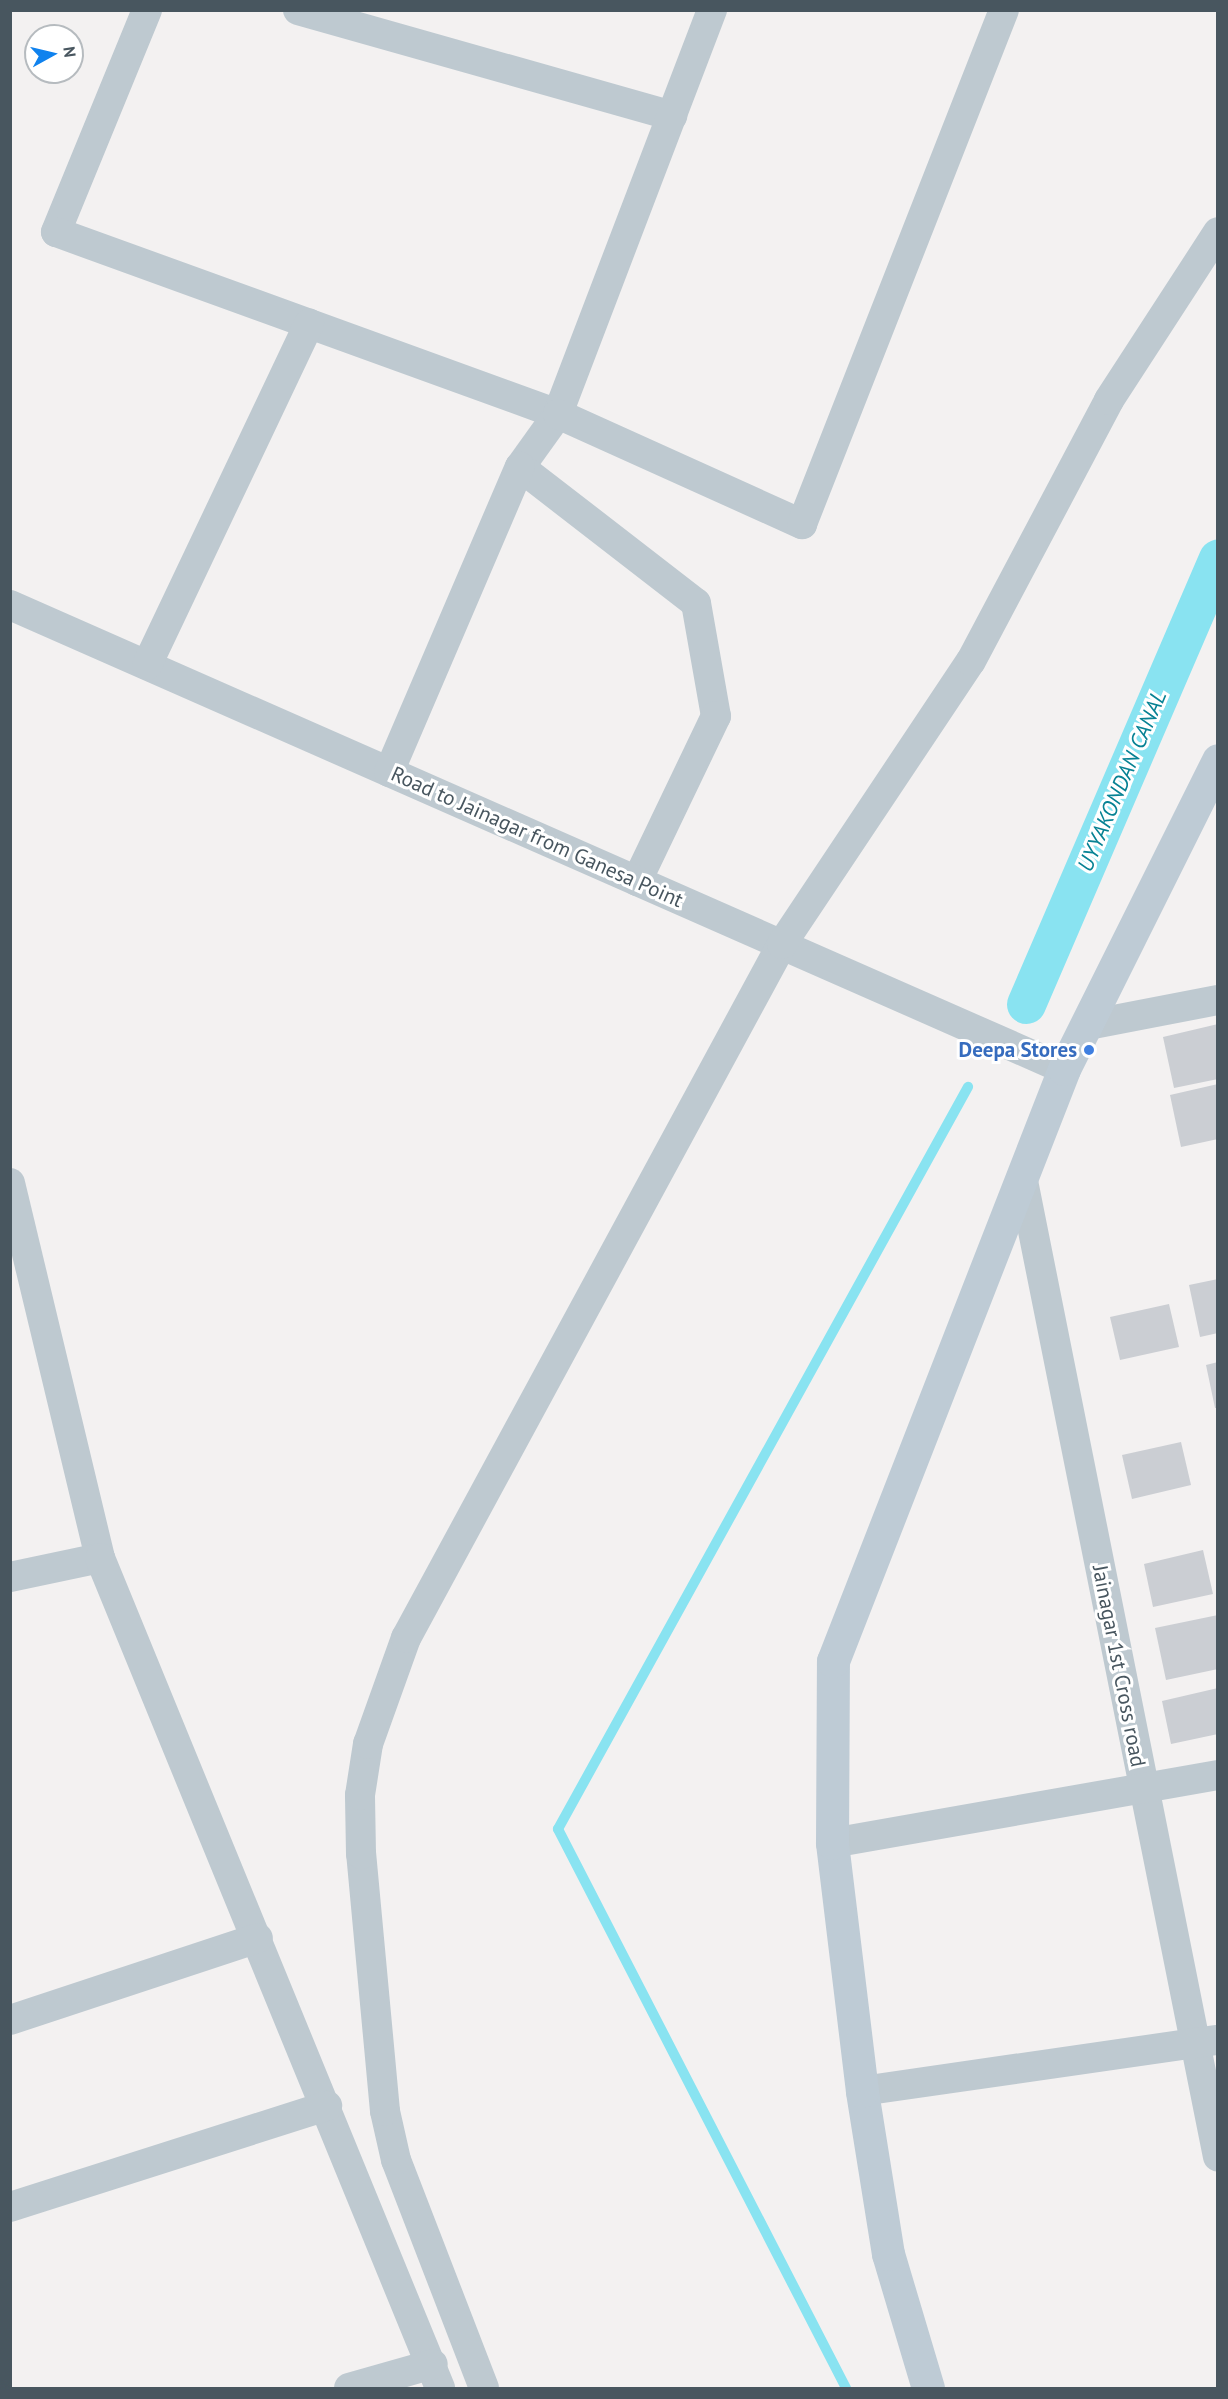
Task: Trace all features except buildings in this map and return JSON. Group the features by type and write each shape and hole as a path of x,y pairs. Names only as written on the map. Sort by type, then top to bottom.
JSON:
{"street":[{"path":"147,10 56,232 558,414 802,524 1004,10"},
{"path":"298,10 672,116"},
{"path":"389,772 520,467 558,414 712,10"},
{"path":"484,2388 396,2160 385,2111 361,1854 360,1795 368,1744 406,1638 782,944 971,661 1109,400 1218,232"},
{"path":"147,665 309,324"},
{"path":"520,467 696,603 716,716 637,881"},
{"name":"Road to Jainagar from Ganesa Point","path":"10,605 1064,1069"},
{"path":"928,2388 888,2254 862,2091 832,1843 833,1661 1064,1069 1088,1025 1218,760"},
{"path":"1088,1025 1218,1000"},
{"name":"Jainagar 1st Cross road","path":"1022,1176 1142,1788 1207,2041 1218,2157"},
{"path":"10,1183 100,1558 437,2376 349,2388"},
{"path":"10,1577 100,1558"},
{"path":"832,1843 1218,1774"},
{"path":"10,2020 258,1938"},
{"path":"862,2091 1207,2041"},
{"path":"10,2206 327,2106"}],"waterway":[{"name":"UYYAKONDAN CANAL","path":"1026,1004 1218,559"},
{"path":"846,2388 558,1829 968,1087"}],"place":[{"name":"Deepa Stores","path":"1089,1050"}]}
